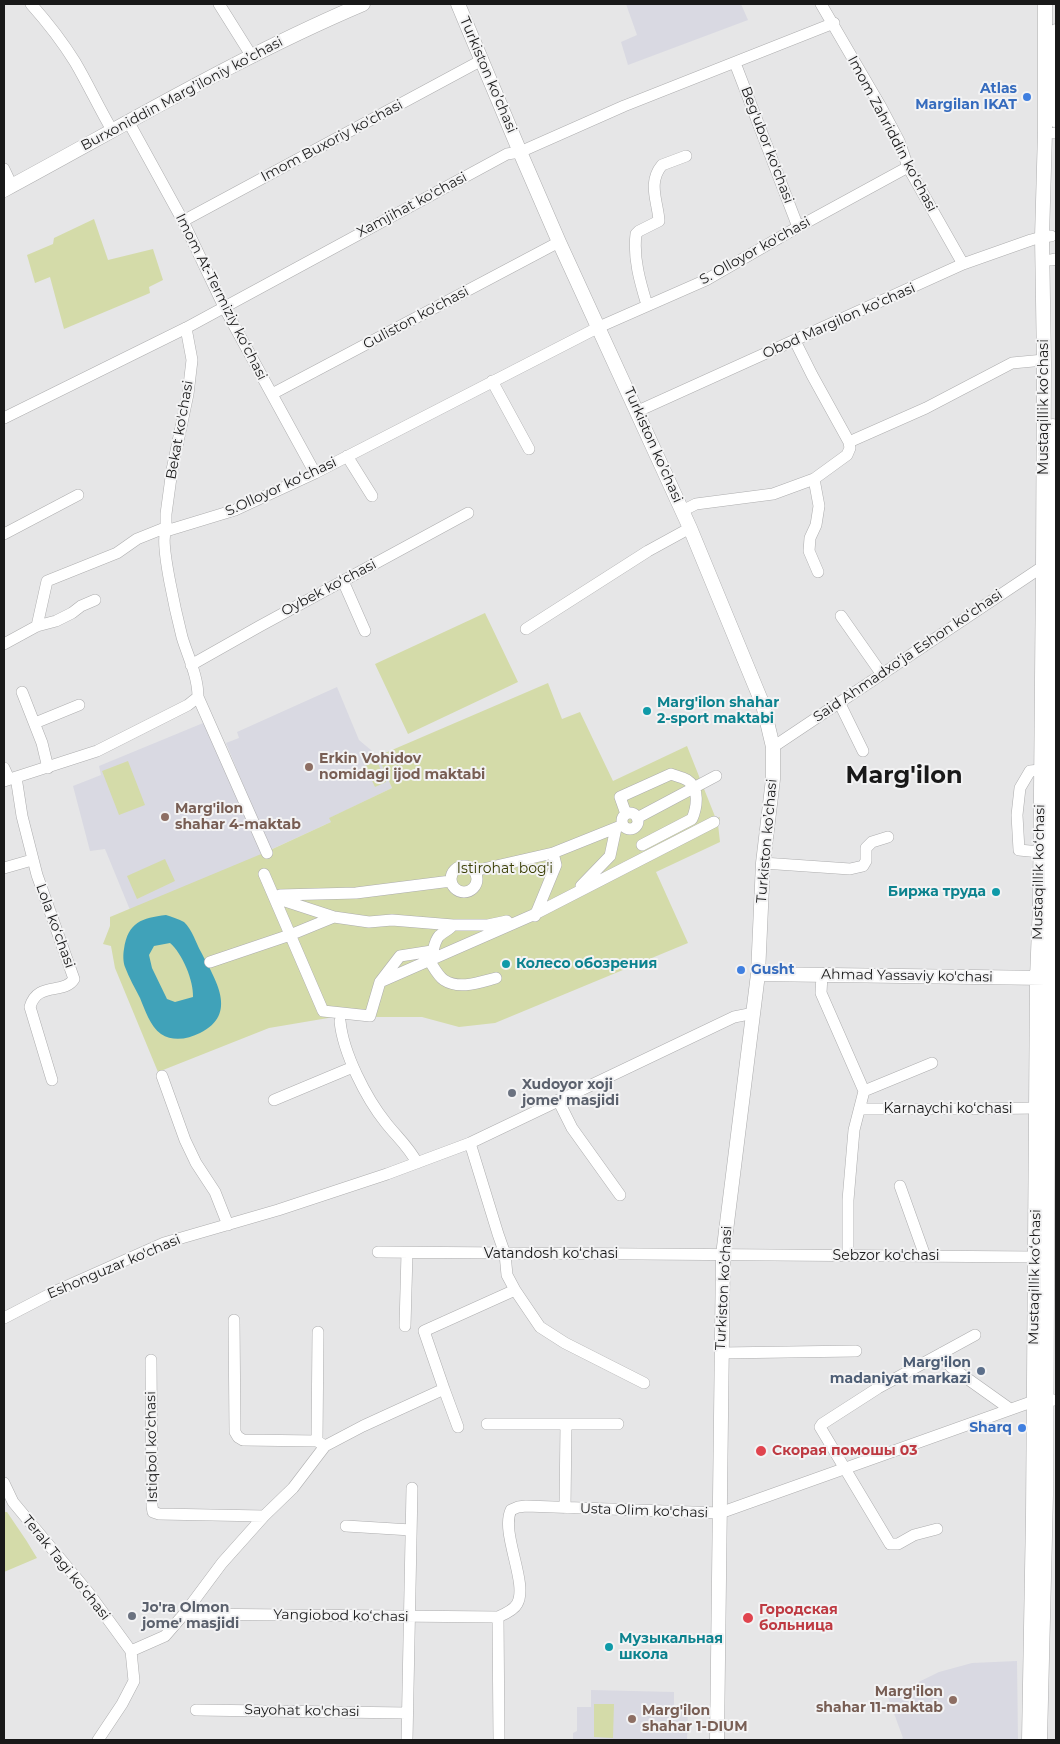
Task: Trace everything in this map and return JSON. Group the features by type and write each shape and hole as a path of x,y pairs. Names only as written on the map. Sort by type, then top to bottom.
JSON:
{"main road":[{"name":"Burxoniddin Marg’iloniy ko’chasi","path":"8,188 251,55 363,4"},
{"name":"Turkiston ko’chasi","path":"458,4 520,152 690,528 763,705 773,747 772,788 763,864 758,974 721,1353 717,1740"},
{"name":"Mustaqillik koʻchasi","path":"1045,4 1047,236 1044,360 1051,561 1054,790 1052,905 1036,1108 1046,1261"},
{"name":"Mustaqillik koʻchasi","path":"1029,1740 1046,1400 1046,1261 1052,1160 1047,978 1040,852 1040,770 1055,447 1054,260 1047,236 1055,133 1056,31"},
{"name":"Ahmad Yassaviy ko'chasi","path":"758,974 1047,978"},
{"name":"Mustaqillik koʻchasi","path":"1040,1740 1051,1495 1046,1400"}],"street":[{"path":"31,4 51,27 76,63 94,100 112,130"},
{"path":"219,4 251,55"},
{"name":"Imom Zahriddin koʻchasi","path":"821,4 834,23 890,124 899,141 908,167 962,264"},
{"name":"Xamjihat ko'chasi","path":"4,418 186,328 508,154 520,152 624,106 834,23"},
{"name":"Imom Buxoriy ko'chasi","path":"183,221 482,60"},
{"name":"Beg'ubor ko'chasi","path":"735,63 798,227"},
{"name":"Imom At-Termiziy koʻchasi","path":"128,121 183,221 224,307 315,472"},
{"path":"648,305 639,276 636,258 636,234 659,222 653,186 659,168 662,165 686,156"},
{"name":"S. Olloyor ko'chasi","path":"599,326 706,280 908,167"},
{"path":"4,169 8,188"},
{"name":"Obod Margilon koʻchasi","path":"638,411 962,264 1047,236"},
{"name":"Guliston ko'chasi","path":"272,394 560,242"},
{"name":"S.Olloyor koʻchasi","path":"36,626 47,580 117,553 137,539 235,510 347,456 599,326"},
{"name":"Bekat ko'chasi","path":"167,529 166,514 172,470 188,394 192,360 186,328"},
{"path":"682,511 696,504 773,494 814,479 847,454 850,448 849,442 795,341"},
{"path":"849,442 926,408 1012,363 1044,360"},
{"path":"492,381 528,449"},
{"path":"347,456 372,496"},
{"path":"814,479 819,506 816,526 810,538 809,550 818,572"},
{"path":"4,534 78,495"},
{"name":"Oybek koʻchasi","path":"191,666 260,626 468,513"},
{"path":"526,629 632,560 690,528"},
{"path":"167,529 164,538 166,558 182,635 198,686 198,697 267,853"},
{"name":"Said Ahmadxoʻja Eshon koʻchasi","path":"773,747 1051,561"},
{"path":"343,581 365,631"},
{"path":"4,644 36,626 56,622 81,606 95,600"},
{"path":"841,616 881,673"},
{"path":"22,692 35,724 48,768"},
{"path":"10,779 97,751 188,705 198,697"},
{"path":"839,702 863,751"},
{"path":"35,724 79,705"},
{"name":"Lola koʻchasi","path":"4,768 10,779 22,816 32,860 74,979 70,984 38,994 32,999 30,1007 52,1080"},
{"path":"1040,770 1030,771 1020,788 1017,815 1019,850 1040,852"},
{"path":"642,845 692,819 696,810 697,797 689,781 671,774 620,797 627,823 647,856"},
{"path":"474,871 552,853 627,823 716,776"},
{"path":"277,895 290,935 323,1011 370,1016 380,982 431,956 534,916 714,822"},
{"path":"571,895 610,856 627,823"},
{"path":"763,864 850,868 862,866 866,861 866,848 872,842 888,836"},
{"path":"534,916 556,866 552,853"},
{"path":"4,868 32,860"},
{"path":"459,866 470,867 474,871 477,882 470,891 458,890 451,881 454,870 459,866"},
{"path":"264,874 282,900 334,917 369,922 392,920 453,925 488,924 534,916"},
{"path":"277,895 356,893 451,881"},
{"path":"210,962 290,935 334,917"},
{"path":"431,956 439,936 453,925"},
{"path":"431,956 444,980 460,985 496,978"},
{"path":"822,975 821,993 864,1091 854,1130 848,1200 848,1255"},
{"name":"Eshonguzar ko'chasi","path":"4,1318 72,1284 164,1243 369,1180 470,1143 734,1017 754,1013"},
{"path":"340,1021 341,1034 353,1067 378,1112 411,1151 417,1163"},
{"path":"864,1091 932,1063"},
{"path":"274,1100 353,1067"},
{"path":"162,1076 185,1140 196,1163 215,1192 228,1224"},
{"path":"558,1100 572,1128 620,1195"},
{"name":"Karnaychi koʻchasi","path":"860,1109 1036,1108"},
{"path":"470,1143 505,1254 508,1274 515,1290 540,1327 565,1343 644,1383"},
{"path":"900,1186 925,1256"},
{"name":"Vatandosh koʻchasi","path":"378,1252 730,1255"},
{"path":"405,1326 407,1253"},
{"name":"Sebzor ko'chasi","path":"730,1255 925,1256 1046,1261"},
{"path":"458,1427 424,1331 515,1290"},
{"path":"234,1320 235,1432 238,1437 244,1440 321,1444 444,1389"},
{"path":"98,1740 134,1681 131,1651 165,1636 222,1563 264,1516 293,1488 321,1444 318,1332"},
{"path":"937,1529 914,1535 898,1544 890,1544 820,1429 822,1424 878,1388 975,1335"},
{"path":"721,1353 856,1351"},
{"path":"942,1353 951,1367 1010,1409"},
{"name":"Istiqbol koʻchasi","path":"151,1360 153,1512 159,1514 264,1516"},
{"name":"Usta Olim ko'chasi","path":"498,1617 511,1611 519,1599 518,1580 508,1521 511,1510 518,1507 720,1514 1010,1409 1046,1400"},
{"path":"486,1424 618,1424"},
{"path":"565,1508 566,1424"},
{"name":"Terak Tagi koʻchasi","path":"4,1483 13,1502 88,1592 131,1651"},
{"path":"407,1740 412,1488"},
{"path":"346,1526 411,1530"},
{"name":"Yangiobod koʻchasi","path":"184,1614 498,1617"},
{"path":"498,1617 499,1740"},
{"name":"Sayohat ko'chasi","path":"196,1710 407,1713"}],"shaded area":[{"path":"626,4 741,4 748,20 628,65 621,42 637,35"},
{"name":"Erkin Vohidov nomidagi ijod maktabi","path":"337,687 359,740 378,756 392,788 330,818 331,822 270,850 226,743 239,738 237,732"},
{"name":"Marg'ilon shahar 4-maktab","path":"208,721 264,855 130,910 105,849 90,851 73,786 101,775 99,766"},
{"name":"Marg'ilon shahar 11-maktab","path":"1017,1661 1018,1740 900,1740 903,1738 888,1697 939,1672 972,1663"},
{"name":"Marg'ilon shahar 1-DIUM","path":"591,1690 674,1692 674,1705 688,1706 687,1740 573,1740 573,1733 577,1731 577,1707 591,1707"}],"green space":[{"path":"94,219 108,260 153,249 163,280 149,287 150,293 64,329 50,277 35,283 27,255 53,244 54,238"},
{"path":"485,613 518,682 408,734 375,664"},
{"name":"Istirohat bog'i","path":"548,683 562,719 580,712 613,781 687,746 716,819 720,817 718,824 720,842 656,872 688,943 495,1023 459,1027 422,1017 334,1017 269,1028 158,1072 115,968 111,946 103,944 110,926 110,917 266,852 331,822 329,818 392,788 378,756"},
{"path":"128,761 145,805 119,815 102,771"},
{"path":"377,761 386,782 375,787 365,766"},
{"path":"165,859 175,881 137,899 127,876"},
{"path":"4,1512 7,1512 37,1558 4,1572"},
{"path":"594,1704 614,1704 613,1738 594,1737"}],"water":[{"path":"166,915 184,922 192,932 217,984 220,996 219,1016 212,1025 191,1037 180,1039 170,1038 161,1034 154,1027 130,979 123,958 126,940 133,927 143,920","holes":["170,943 183,960 193,990 193,997 175,1002 167,999 152,968 149,955 154,946"]}],"place":[{"name":"Atlas Margilan IKAT","path":"1027,97"},
{"name":"Marg'ilon shahar 2-sport maktabi","path":"647,711"},
{"name":"Erkin Vohidov nomidagi ijod maktabi","path":"309,767"},
{"name":"Marg'ilon shahar 4-maktab","path":"165,817"},
{"name":"Биржа труда","path":"996,892"},
{"name":"Колесо обозрения","path":"506,964"},
{"name":"Gusht","path":"741,970"},
{"name":"Xudoyor xoji jome' masjidi","path":"512,1093"},
{"name":"Marg'ilon madaniyat markazi","path":"981,1371"},
{"name":"Sharq","path":"1022,1428"},
{"name":"Скорая помошы 03","path":"761,1451"},
{"name":"Jo'ra Olmon jome' masjidi","path":"132,1616"},
{"name":"Городская больница","path":"748,1618"},
{"name":"Музыкальная школа","path":"609,1647"},
{"name":"Marg'ilon shahar 11-maktab","path":"953,1700"},
{"name":"Marg'ilon shahar 1-DIUM","path":"632,1719"}],"district":[{"name":"Marg'ilon","path":"904,776"}]}
